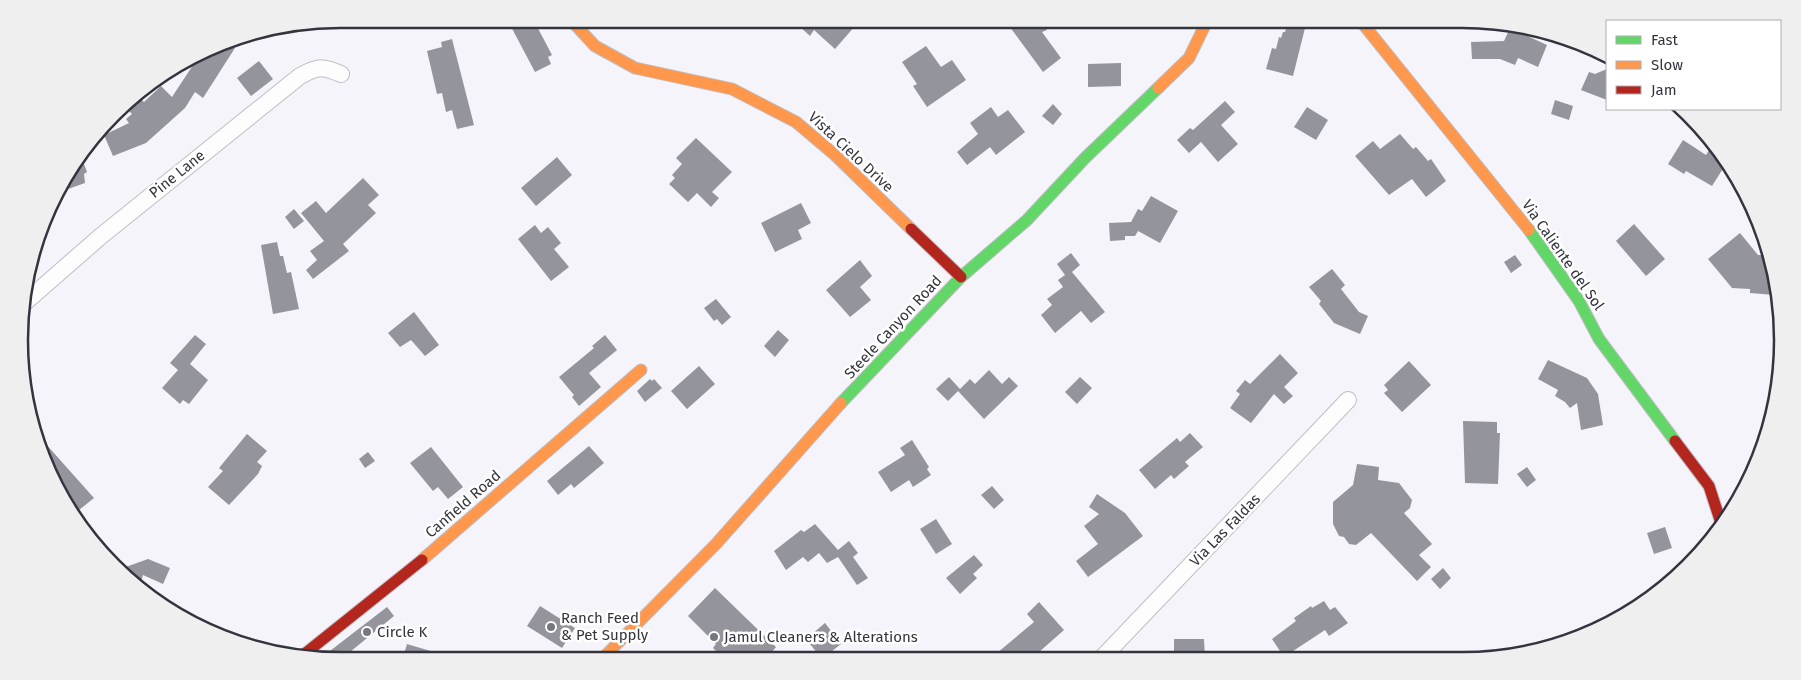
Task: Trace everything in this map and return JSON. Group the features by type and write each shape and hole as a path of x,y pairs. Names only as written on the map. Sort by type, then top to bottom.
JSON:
{"street":[{"name":"Vista Cielo Drive","path":"578,28 595,46 636,68 732,88 796,122 835,155 960,277"},
{"name":"Steele Canyon Road","path":"609,652 716,544 810,435 960,277 1027,220 1085,158 1189,58 1204,28"},
{"name":"Via Caliente del Sol","path":"1366,28 1396,68 1537,240 1593,322 1599,339 1709,486 1719,516"},
{"name":"Pine Lane","path":"30,298 101,236 300,76 315,68 326,68 341,74"},
{"name":"Canfield Road","path":"309,651 388,589 641,370"},
{"name":"Via Las Faldas","path":"1109,652 1348,400"}],"building":[{"path":"512,28 538,28 552,55 548,57 551,64 535,72"},
{"path":"801,28 853,28 835,49 814,30 810,36"},
{"path":"1011,28 1046,28 1047,30 1042,32 1061,58 1043,72"},
{"path":"1286,28 1305,28 1293,76 1266,69 1272,48 1276,49 1279,37 1281,38 1283,32 1285,32"},
{"path":"1508,31 1524,34 1547,45 1538,67 1518,58 1515,65 1500,59 1472,59 1471,42 1504,41"},
{"path":"452,39 474,125 457,129 452,110 446,112 442,93 437,94 427,51 442,47 441,42"},
{"path":"926,46 941,67 952,60 966,80 927,107 913,86 917,84 902,62"},
{"path":"233,47 235,48 203,98 195,92 185,108 146,143 113,156 104,135 129,123 126,119 132,114 128,110 141,99 144,102 161,86 172,97 194,64 220,51"},
{"path":"259,61 273,79 251,96 237,78"},
{"path":"1121,63 1121,86 1088,87 1088,64"},
{"path":"1606,69 1606,100 1581,90 1589,72 1595,74"},
{"path":"1555,100 1573,106 1569,120 1551,114"},
{"path":"1225,101 1235,112 1221,125 1238,144 1218,162 1201,142 1189,153 1177,140 1190,128 1193,130"},
{"path":"1053,104 1062,114 1053,125 1042,116"},
{"path":"991,107 998,117 1008,110 1025,132 996,155 990,147 967,165 957,152 978,134 970,123"},
{"path":"1307,107 1328,120 1316,140 1294,127"},
{"path":"1400,134 1413,149 1416,147 1428,161 1431,159 1446,181 1426,197 1412,179 1389,195 1355,156 1373,141 1380,149"},
{"path":"696,138 732,172 712,192 719,198 711,207 697,193 688,202 669,184 675,178 672,175 682,164 676,158"},
{"path":"1683,140 1706,155 1709,150 1723,169 1712,186 1686,171 1684,174 1668,164"},
{"path":"557,157 572,175 536,206 521,188"},
{"path":"83,162 87,172 84,174 85,183 66,190"},
{"path":"363,178 379,195 368,205 376,213 343,244 349,251 313,279 306,270 317,260 310,251 324,241 301,213 316,201 326,213"},
{"path":"1151,196 1178,211 1160,243 1138,231 1135,236 1125,236 1125,240 1110,241 1109,223 1131,222 1138,209 1142,211"},
{"path":"801,203 811,223 798,230 802,239 775,252 761,223"},
{"path":"294,209 304,221 294,229 285,217"},
{"path":"1634,224 1665,259 1646,276 1616,241"},
{"path":"535,225 541,233 548,227 561,243 554,249 569,267 551,281 518,239"},
{"path":"1740,233 1758,255 1762,255 1770,295 1750,293 1750,289 1732,288 1708,259"},
{"path":"277,242 287,273 291,272 299,309 273,314 261,245"},
{"path":"1071,253 1080,265 1072,272 1105,312 1091,323 1081,311 1055,333 1041,315 1052,305 1047,299 1063,287 1058,280 1065,275 1057,264"},
{"path":"1515,255 1522,265 1511,273 1504,262"},
{"path":"860,260 872,276 860,287 871,300 850,317 826,290"},
{"path":"1332,269 1345,285 1341,289 1359,312 1368,316 1360,334 1334,323 1319,304 1321,301 1309,287"},
{"path":"716,299 731,317 722,325 717,319 714,321 704,308"},
{"path":"414,312 439,345 425,356 411,340 400,347 388,333"},
{"path":"778,330 789,340 775,357 764,346"},
{"path":"195,335 206,344 190,364 208,380 189,404 183,400 180,404 162,388 178,370 170,363"},
{"path":"605,335 617,350 589,373 601,387 579,406 572,397 574,395 559,377 594,348 592,346"},
{"path":"1280,354 1298,373 1284,387 1293,396 1284,404 1274,394 1251,423 1230,408 1240,394 1236,391 1245,380 1250,384"},
{"path":"1548,360 1587,378 1598,394 1603,425 1581,430 1577,403 1570,408 1565,402 1555,396 1558,390 1538,379"},
{"path":"1409,361 1431,385 1402,412 1384,393 1388,390 1384,385"},
{"path":"699,366 715,384 687,409 671,391"},
{"path":"989,370 1002,384 1009,377 1018,386 984,419 958,391 948,401 936,389 949,377 960,389 970,379 975,384"},
{"path":"1080,377 1092,388 1077,404 1065,392"},
{"path":"650,379 652,381 654,379 662,388 645,402 637,391"},
{"path":"1463,421 1497,422 1497,433 1500,433 1498,484 1465,483"},
{"path":"1190,433 1203,447 1185,462 1189,466 1174,479 1171,475 1155,489 1139,470 1177,438 1180,442"},
{"path":"247,434 267,451 257,462 262,466 258,474 229,505 208,487 223,471 219,468"},
{"path":"912,440 929,467 927,469 931,475 913,487 909,480 891,492 878,472 905,455 900,448"},
{"path":"45,443 94,498 79,510 71,499 51,460"},
{"path":"589,446 604,463 574,488 571,484 558,495 547,481"},
{"path":"431,447 463,487 448,499 438,487 433,491 410,463"},
{"path":"368,452 375,461 365,468 359,459"},
{"path":"1357,464 1379,467 1378,480 1399,483 1412,500 1410,508 1404,513 1432,544 1419,555 1431,567 1417,581 1371,533 1356,545 1349,544 1344,537 1339,536 1333,524 1333,502 1353,485"},
{"path":"1527,467 1536,480 1527,487 1517,474"},
{"path":"992,486 1004,500 994,509 981,495"},
{"path":"1097,494 1125,513 1143,536 1088,577 1076,561 1098,544 1084,526 1099,514 1089,507"},
{"path":"936,519 952,544 936,554 920,529"},
{"path":"815,524 838,550 849,541 858,553 853,557 868,578 857,585 838,557 827,563 819,553 808,562 803,557 786,570 774,551 801,530 804,532"},
{"path":"1665,527 1672,548 1654,554 1647,533"},
{"path":"974,555 983,565 973,574 977,578 960,594 946,578"},
{"path":"148,559 170,568 163,584 143,575 141,581 125,567"},
{"path":"1443,568 1451,578 1440,589 1431,579"},
{"path":"715,588 776,647 772,652 717,652 713,648 716,644 688,616"},
{"path":"1324,601 1330,610 1335,607 1348,623 1329,636 1325,630 1292,652 1281,652 1272,639 1296,621 1294,618 1311,606 1312,608"},
{"path":"1039,602 1064,630 1039,652 998,652 1034,622 1027,614"},
{"name":"Ranch Feed & Pet Supply","path":"540,606 575,628 562,648 527,626"},
{"path":"387,607 394,616 350,652 329,652"},
{"path":"825,623 841,644 831,652 816,652 806,639"},
{"path":"1174,639 1204,639 1205,652 1174,652"},
{"path":"407,644 434,652 405,652"}],"traffic: fast":[{"path":"841,403 961,277 1027,220 1085,158 1158,88"},
{"path":"1529,230 1579,301 1599,339 1675,441"}],"traffic: slow":[{"path":"578,28 595,46 635,68 732,89 796,122 835,155 911,229"},
{"path":"1158,88 1189,58 1204,28"},
{"path":"1366,28 1529,230"},
{"path":"422,560 641,370"},
{"path":"609,652 716,544 841,403"}],"traffic: jam":[{"path":"911,229 961,277"},
{"path":"1675,441 1709,486 1719,517"},
{"path":"308,651 422,560"}],"place":[{"name":"Ranch Feed & Pet Supply","path":"551,627"},
{"name":"Circle K","path":"367,632"},
{"name":"Jamul Cleaners & Alterations","path":"714,637"}]}
